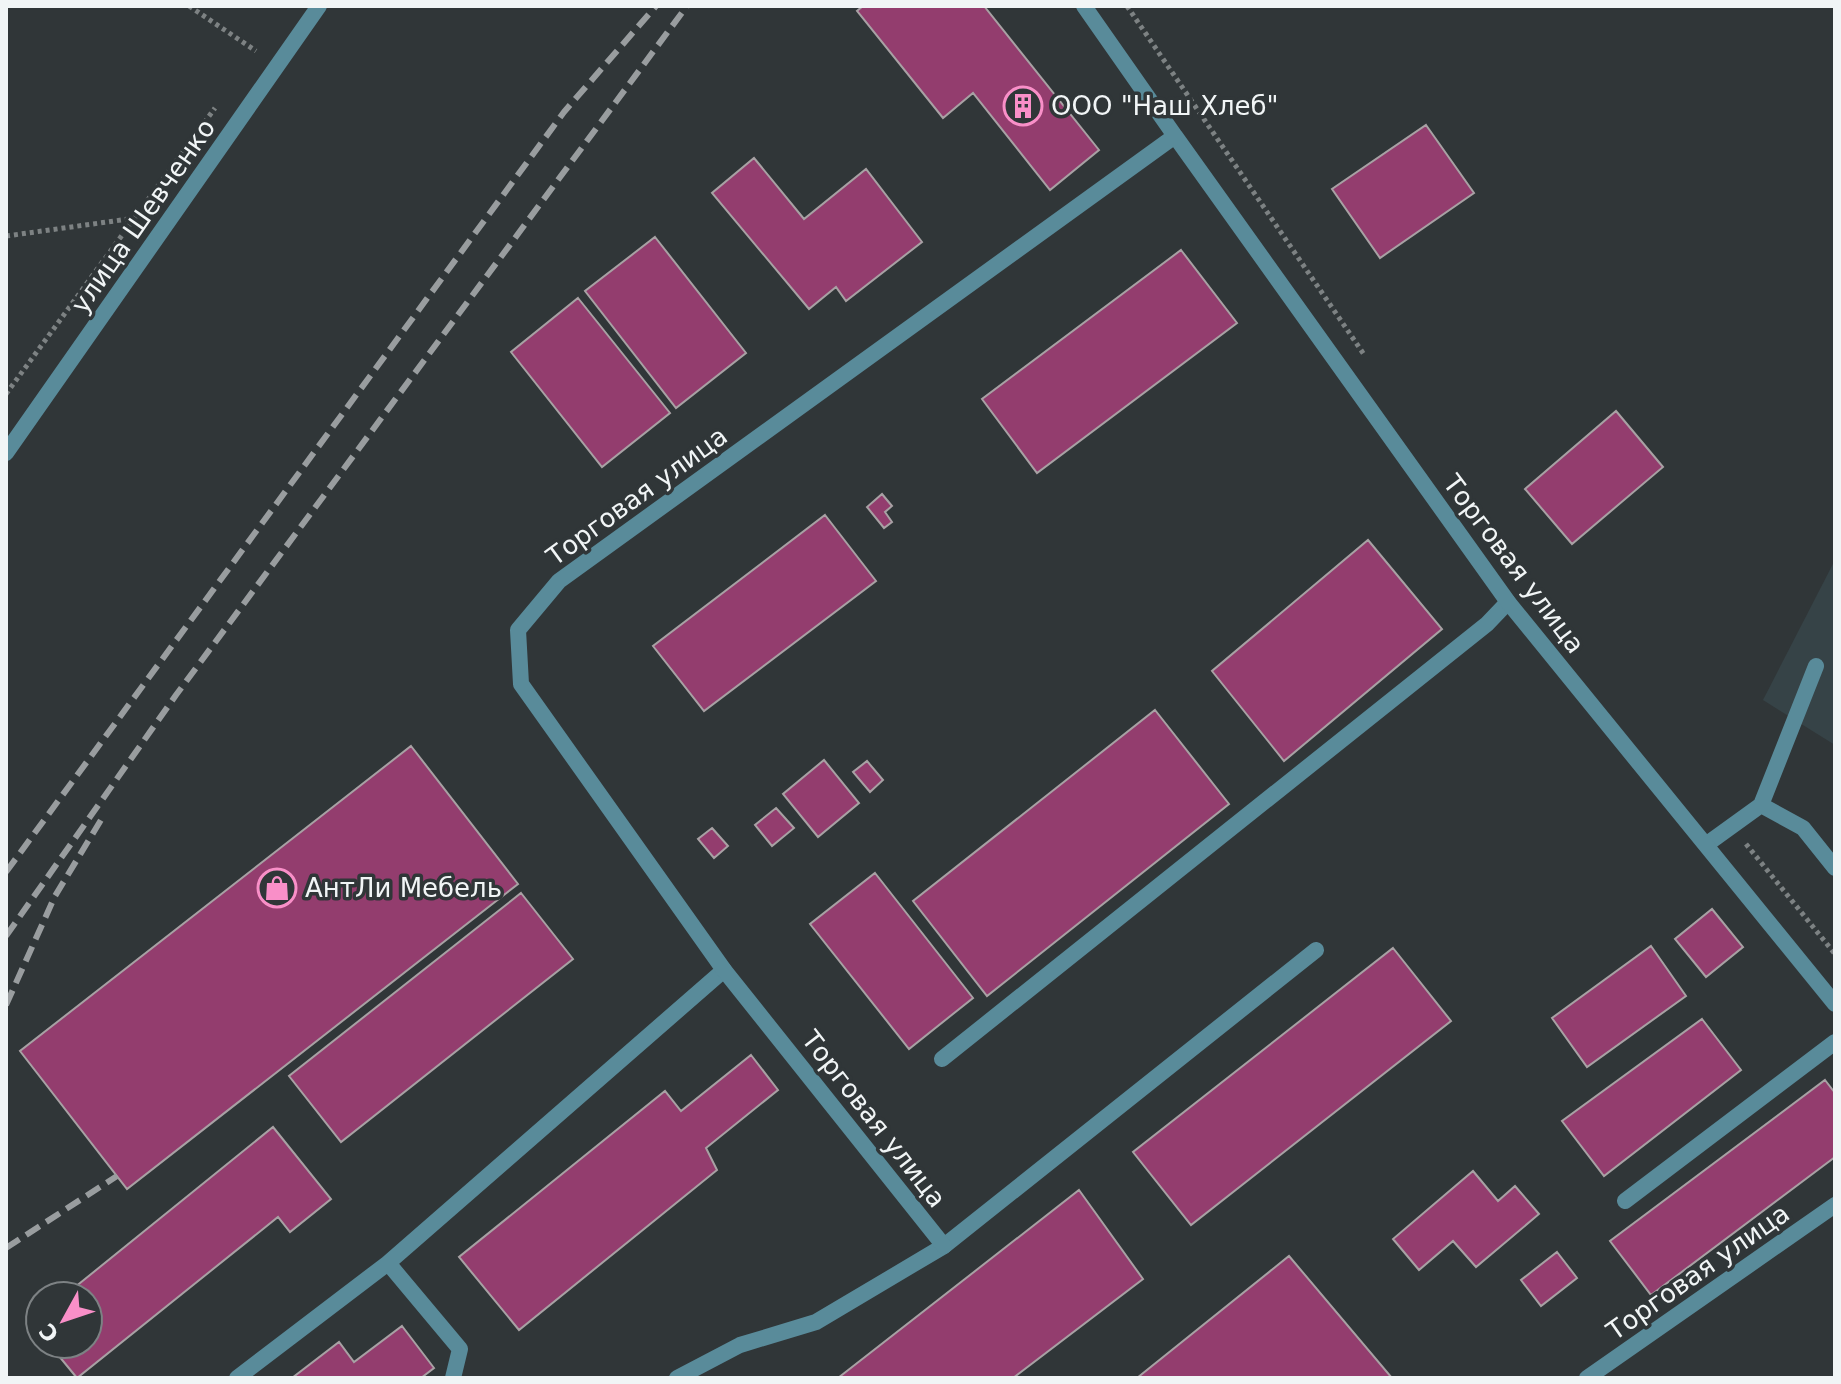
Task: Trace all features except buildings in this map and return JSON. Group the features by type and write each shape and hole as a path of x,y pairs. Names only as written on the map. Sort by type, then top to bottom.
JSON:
{"street":[{"name":"улица Шевченко","path":"6,453 319,6"},
{"name":"Торговая улица","path":"1084,6 1508,602 1835,1004"},
{"name":"Торговая улица","path":"944,1246 724,970 521,684 518,630 559,581 1175,136"},
{"path":"942,1059 1487,624 1508,602"},
{"path":"1707,844 1761,805 1816,666"},
{"path":"1761,805 1803,828 1835,868"},
{"path":"677,1378 740,1345 816,1322 944,1246 1316,950"},
{"path":"237,1378 388,1263 724,970"},
{"path":"1625,1201 1835,1042"},
{"name":"Торговая улица","path":"1587,1378 1835,1205"},
{"path":"388,1263 460,1349 453,1378"}],"path":[{"path":"189,6 256,51"},
{"path":"1127,6 1373,368"},
{"path":"247,63 264,39"},
{"path":"6,394 219,102"},
{"path":"6,236 137,218"},
{"path":"1731,827 1835,954"}],"shaded area":[{"path":"1835,560 1835,745 1763,700"}],"railway":[{"path":"6,872 564,112 656,6"},
{"path":"6,936 176,695 687,6"},
{"path":"6,1005 55,896 104,815"},
{"path":"6,1248 117,1176"}],"place":[{"name":"ООО \"Наш Хлеб\"","path":"1023,106"},
{"name":"АнтЛи Мебель","path":"277,888"}]}
